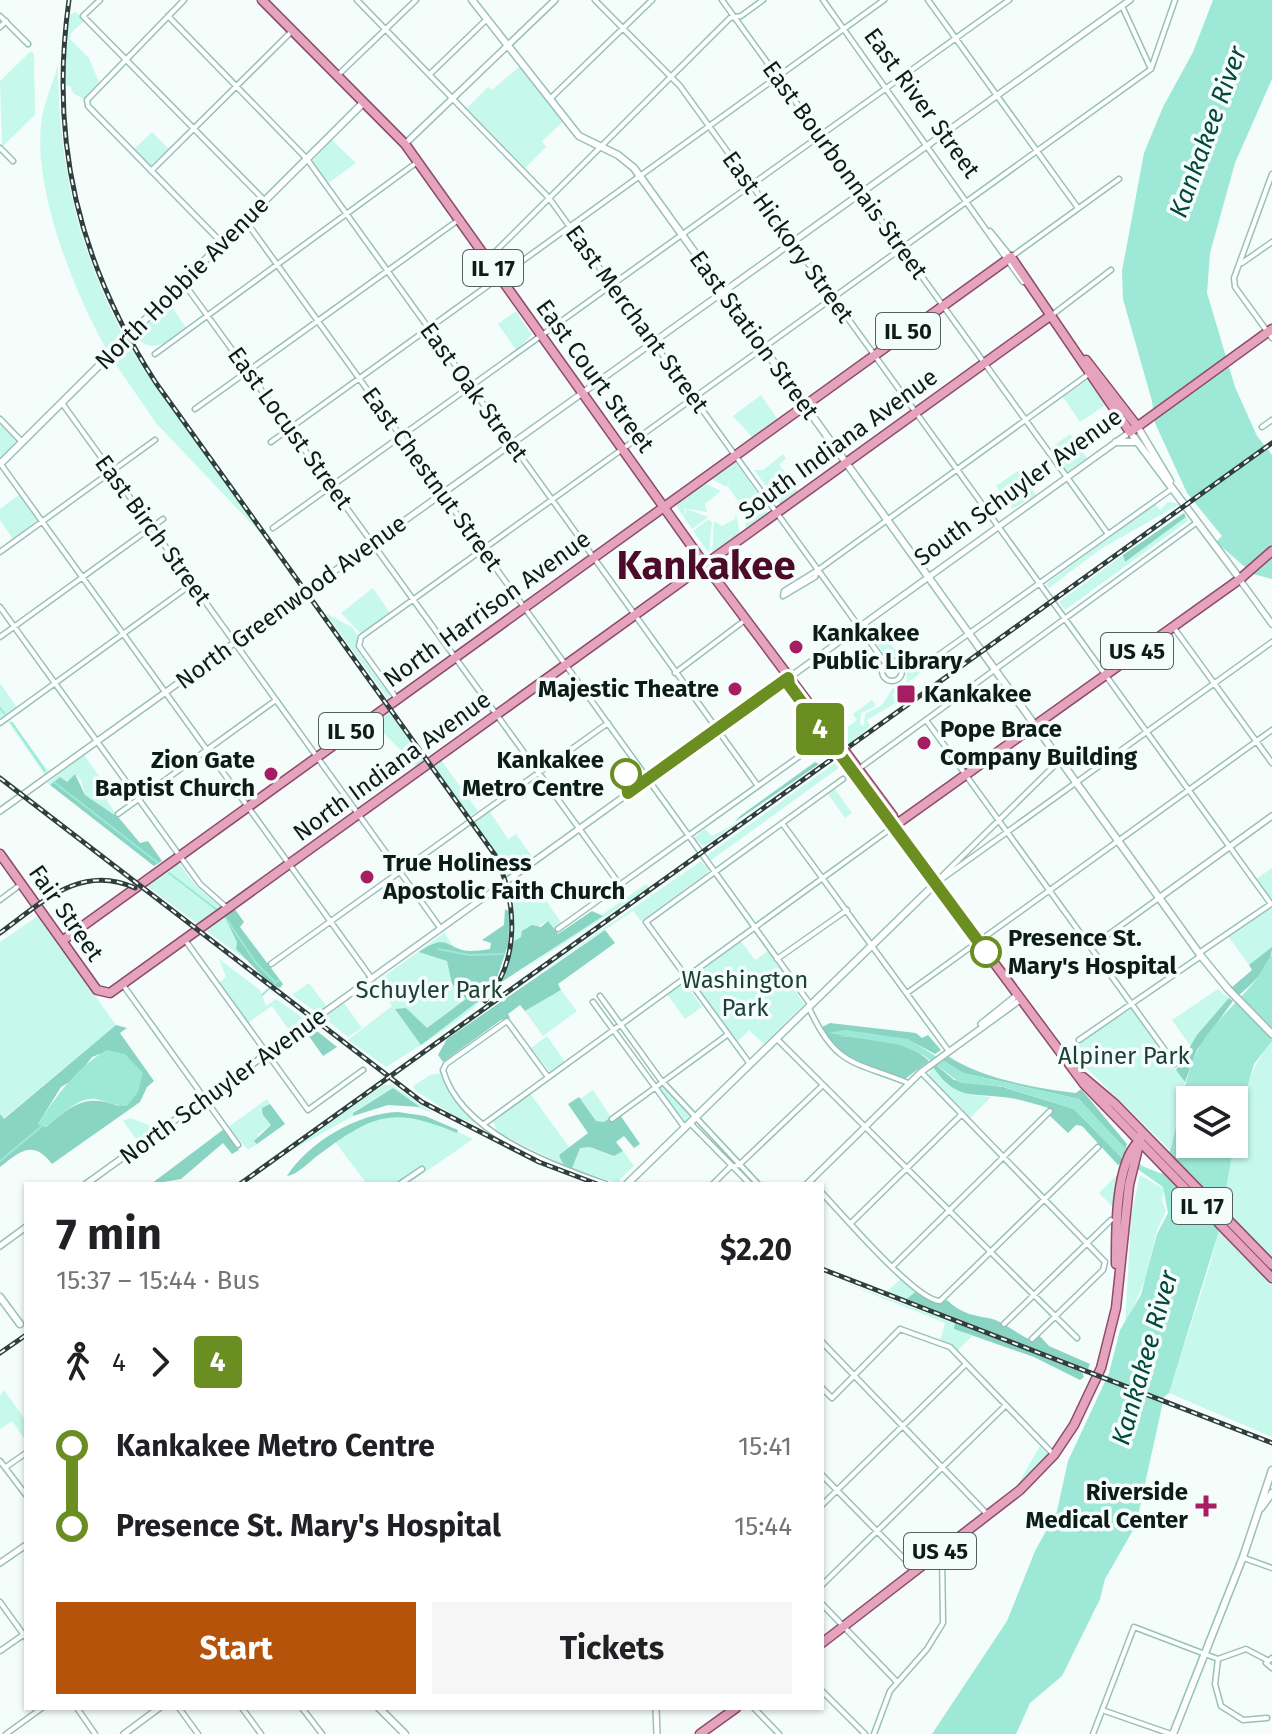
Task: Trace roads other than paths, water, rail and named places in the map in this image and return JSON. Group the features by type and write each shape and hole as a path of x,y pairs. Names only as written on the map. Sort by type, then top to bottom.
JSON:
{"main road":[{"name":"East Court Street","path":"262,0 405,144 842,754"},
{"name":"East Station Street","path":"472,0 579,136 623,158 639,176 1200,955 1272,1034"},
{"name":"North Hobbie Avenue","path":"0,464 364,102"},
{"name":"East River Street","path":"1009,258 1092,372 1136,426 1138,443 1173,488"},
{"name":"IL 50","path":"664,507 1009,258"},
{"name":"South Indiana Avenue","path":"705,565 1050,316"},
{"name":"South Schuyler Avenue","path":"1136,426 1270,333"},
{"name":"East River Street","path":"1092,372 1127,413 1164,466 1173,488"},
{"path":"1127,413 1135,418 1154,413"},
{"path":"1116,442 1138,443"},
{"path":"1173,488 1240,579"},
{"name":"North Harrison Avenue","path":"62,941 664,507"},
{"name":"US 45","path":"894,826 1240,579 1272,551"},
{"name":"North Indiana Avenue","path":"101,993 110,993 123,985 705,565"},
{"name":"East Court Street","path":"788,678 789,685 842,754"},
{"name":"IL 17","path":"842,754 858,769 893,816 894,826"},
{"name":"IL 17","path":"842,754 894,826"},
{"path":"894,826 1076,1072 1138,1143"},
{"name":"Fair Street","path":"0,854 101,993"},
{"path":"629,1182 936,883"},
{"name":"US 45","path":"824,1642 1022,1489 1054,1455 1087,1403 1101,1368 1116,1308 1127,1177 1138,1143"},
{"name":"IL 17","path":"1138,1143 1159,1156 1272,1265"},
{"name":"IL 17","path":"1159,1156 1272,1278"},
{"path":"0,1297 20,1324"},
{"path":"1172,1734 1243,1557 1272,1470"},
{"path":"1261,1508 1272,1493"},
{"path":"381,1710 405,1734"},
{"path":"700,1734 733,1710"}],"street":[{"path":"100,0 83,16 265,201"},
{"path":"184,0 87,100 222,243"},
{"name":"East Merchant Street","path":"357,0 549,198 886,664"},
{"path":"337,76 416,0"},
{"path":"405,144 555,0"},
{"name":"East Hickory Street","path":"595,0 671,77 709,127 1271,904"},
{"path":"550,99 652,0"},
{"name":"East Bourbonnais Street","path":"722,0 1108,534"},
{"path":"488,260 734,17 763,0"},
{"name":"East River Street","path":"823,0 1009,258"},
{"path":"271,442 884,0"},
{"path":"928,0 1078,208"},
{"path":"273,528 954,36 1009,0"},
{"path":"397,699 359,640 1151,69 1175,0"},
{"path":"1126,2 1151,69"},
{"name":"North Greenwood Avenue","path":"0,811 1126,2"},
{"path":"0,16 28,44"},
{"name":"East Oak Street","path":"168,16 307,159 758,786"},
{"path":"430,74 487,19"},
{"path":"0,27 6,21"},
{"path":"151,171 292,31"},
{"path":"0,148 13,161"},
{"path":"155,354 418,162"},
{"path":"1270,333 1235,287 1240,264 1272,174"},
{"path":"1009,258 1119,179"},
{"path":"1267,188 1272,194"},
{"name":"East Chestnut Street","path":"245,220 777,959 809,1005 824,1040 856,1066 908,1083"},
{"path":"195,409 459,220"},
{"path":"1240,264 1272,242"},
{"name":"South Indiana Avenue","path":"1050,316 1111,270"},
{"name":"East Locust Street","path":"183,282 620,885"},
{"path":"818,570 806,583 783,596 784,591 818,570 1092,372"},
{"name":"East Birch Street","path":"62,403 441,929"},
{"path":"0,419 22,442"},
{"path":"1262,427 1272,420"},
{"name":"South Schuyler Avenue","path":"788,678 1136,426"},
{"path":"0,552 155,440"},
{"path":"0,464 372,979"},
{"path":"938,663 936,657 1173,488"},
{"path":"0,637 163,519"},
{"path":"858,769 1196,523"},
{"path":"1240,579 1272,624"},
{"path":"0,723 192,584"},
{"path":"0,607 200,884 228,909"},
{"path":"675,673 745,620"},
{"path":"1172,626 1272,763"},
{"path":"936,883 1272,642"},
{"path":"886,664 899,665 898,679 885,678 882,673 886,664"},
{"name":"North Schuyler Avenue","path":"89,1182 788,678"},
{"path":"118,814 276,700"},
{"path":"926,720 1175,1064"},
{"path":"271,964 608,723"},
{"path":"907,993 1272,730"},
{"path":"558,929 827,737"},
{"path":"936,883 1060,760"},
{"path":"750,1064 646,922 843,779"},
{"path":"1091,947 1272,816"},
{"path":"782,823 907,993 945,1052"},
{"path":"484,1124 894,826"},
{"path":"0,900 22,884"},
{"path":"1079,1040 1271,904"},
{"path":"777,959 847,910"},
{"path":"185,940 308,1110 363,1070"},
{"path":"123,985 238,1145"},
{"path":"600,996 690,1123"},
{"path":"811,1182 908,1083 1019,997"},
{"path":"593,1002 655,1087 756,1182"},
{"path":"548,1077 507,1021 446,1064 443,1072 476,1121 516,1147 601,1182"},
{"path":"612,1119 727,1035"},
{"path":"776,1038 1077,1338"},
{"path":"921,1072 1089,1242 1105,1262 1103,1270 1032,1339"},
{"path":"716,1182 822,1086"},
{"path":"893,1266 1050,1111"},
{"path":"851,1223 962,1114"},
{"path":"824,1195 914,1288 932,1301 942,1301 1098,1147"},
{"path":"736,1166 748,1182"},
{"path":"403,1182 422,1169"},
{"path":"1004,1324 1111,1220"},
{"path":"0,1246 24,1228"},
{"path":"824,1390 832,1398 900,1329 950,1347 1054,1455"},
{"path":"824,1344 988,1515"},
{"path":"824,1503 966,1364"},
{"path":"824,1583 1006,1405"},
{"path":"6,1467 24,1454"},
{"path":"0,1461 24,1492"},
{"path":"824,1477 916,1571"},
{"path":"0,1563 24,1546"},
{"path":"874,1734 897,1682 927,1649 943,1623 942,1550"},
{"path":"1243,1557 1272,1568"},
{"path":"0,1602 24,1634"},
{"path":"824,1606 897,1682"},
{"path":"1093,1734 1105,1710 1134,1627 1218,1659 1246,1649 1270,1659 1267,1665 1272,1668"},
{"path":"0,1651 24,1636"},
{"path":"1218,1659 1215,1684 1221,1706 1243,1720 1267,1718"},
{"path":"824,1693 865,1734"},
{"path":"6,1734 39,1710"},
{"path":"78,1710 95,1734"},
{"path":"124,1734 156,1710"},
{"path":"180,1710 198,1734"},
{"path":"243,1710 261,1734"},
{"path":"304,1710 322,1734"},
{"path":"656,1710 657,1734"},
{"path":"756,1710 779,1734"},
{"path":"1105,1710 1172,1734"}],"water":[{"name":"Kankakee River","path":"1213,0 1272,0 1272,79 1235,163 1210,253 1207,293 1235,387 1257,436 1272,455 1272,579 1253,574 1216,542 1222,536 1187,493 1155,423 1152,401 1123,299 1122,271 1144,153 1163,107 1193,52"},
{"name":"Kankakee River","path":"1272,955 1272,1041 1254,1064 1248,1086 1185,1086 1201,1044 1255,981"},
{"name":"Kankakee River","path":"846,1030 908,1039 963,1073 1079,1099 1142,1166 1162,1174 1176,1127 1176,1158 1232,1158 1218,1234 1169,1393 1164,1397 1136,1525 1105,1579 1100,1599 1062,1676 1030,1703 1016,1734 932,1734 1007,1621 1035,1551 1057,1511 1068,1461 1109,1373 1120,1330 1141,1295 1157,1234 1168,1213 1163,1187 1123,1159 1074,1109 1004,1087 960,1083 923,1055 900,1045 828,1033"},
{"path":"107,1050 125,1054 143,1073 138,1092 127,1106 90,1099 69,1108 46,1127 38,1124 77,1073"}],"waterway":[{"path":"0,708 4,713"},
{"path":"12,723 45,771"},
{"path":"54,782 158,863"},
{"path":"169,873 217,910"},
{"path":"225,917 256,963 276,983"},
{"path":"438,949 469,955 503,954"},
{"path":"262,995 279,980"},
{"path":"0,1161 42,1126"}],"railway":[{"path":"69,0 63,103 67,152 89,247 107,293 156,383 495,855 508,892 512,930 505,968 485,1001"},
{"path":"243,1182 1272,443"},
{"path":"0,778 422,1102 539,1162 592,1182"},
{"path":"0,933 46,899 79,883 97,880 135,888"},
{"path":"824,1270 1272,1443"},
{"path":"0,1353 24,1336"}],"place":[{"name":"Kankakee Public Library","path":"796,647"},
{"name":"Majestic Theatre","path":"735,689"},
{"name":"Kankakee","path":"906,694"},
{"name":"Pope Brace Company Building","path":"924,743"},
{"name":"Zion Gate Baptist Church","path":"271,774"},
{"name":"Kankakee Metro Centre","path":"626,774"},
{"name":"True Holiness Apostolic Faith Church","path":"367,877"},
{"name":"Presence St. Mary's Hospital","path":"986,952"},
{"name":"Riverside Medical Center","path":"1206,1506"}],"district":[{"name":"Kankakee","path":"706,566"}],"park label":[{"name":"Schuyler Park","path":"429,990"},
{"name":"Washington Park","path":"745,994"},
{"name":"Alpiner Park","path":"1124,1056"}]}
